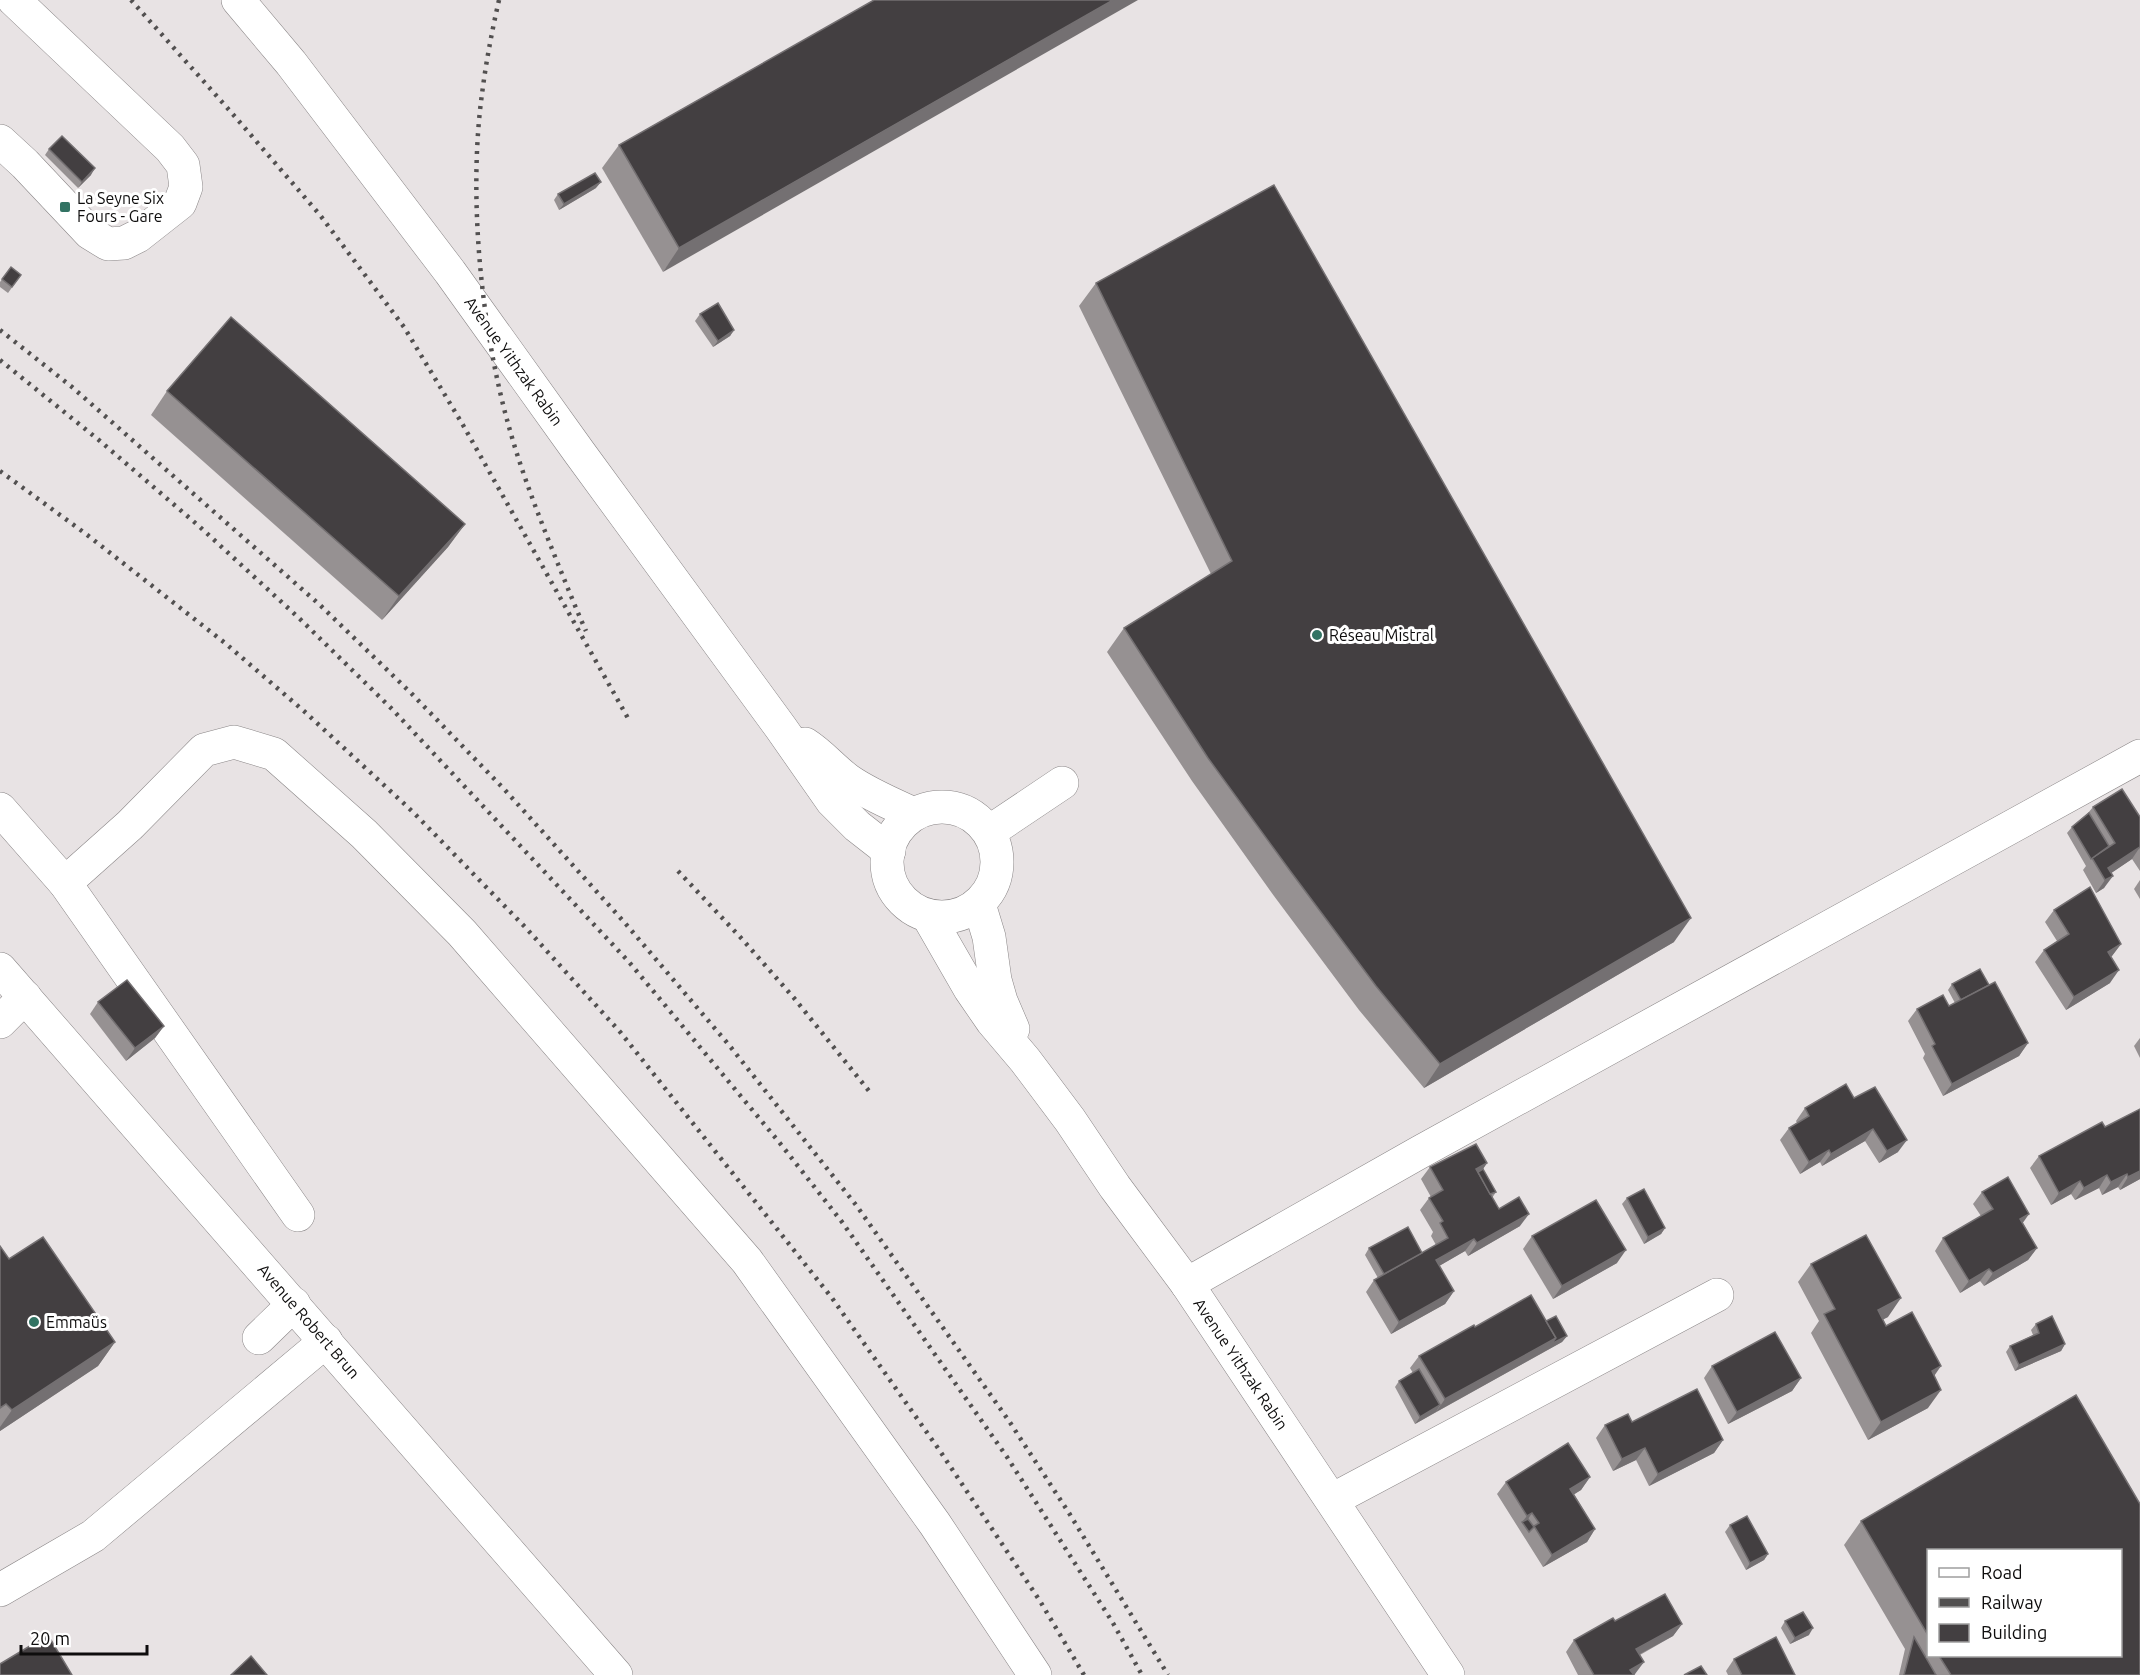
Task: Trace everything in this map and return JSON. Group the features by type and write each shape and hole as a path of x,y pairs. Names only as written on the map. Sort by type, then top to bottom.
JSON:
{"main road":[{"path":"0,141 90,233 108,244 124,243 138,236 180,203 186,187 183,165 170,148 14,0"},
{"name":"Avenue Yithzak Rabin","path":"238,0 291,63 450,272 832,801 857,826 889,851"},
{"path":"781,728 818,752 847,779 915,814"},
{"path":"65,882 130,825 204,750 234,742 274,754 364,834 462,933 747,1261 935,1524 1035,1675"},
{"path":"1187,1284 1420,1152 2140,756"},
{"path":"989,832 1062,783"},
{"path":"928,808 957,808 971,814 989,832 996,850 998,865 995,879 989,892 979,904 967,912 948,916 928,916 906,904 891,884 887,859 893,836 902,823 915,814 928,808"},
{"path":"0,809 65,882 298,1215"},
{"path":"979,904 990,937 995,980 1001,1001 1025,1060"},
{"path":"928,916 975,997 1025,1060"},
{"name":"Avenue Robert Brun","path":"0,969 616,1675"},
{"path":"0,1022 25,997"},
{"name":"Avenue Yithzak Rabin","path":"1025,1060 1187,1284 1448,1675"},
{"path":"1332,1500 1718,1294"},
{"path":"259,1338 294,1305"},
{"path":"0,1590 93,1536 326,1341"}],"building":[{"path":"874,0 1113,0 679,248 619,145"},
{"path":"62,136 95,168 82,182 49,149"},
{"path":"595,173 601,182 564,204 558,194"},
{"name":"Réseau Mistral","path":"1274,185 1691,918 1440,1064 1376,986 1208,758 1124,628 1232,561 1096,283"},
{"path":"11,267 21,275 12,287 2,279"},
{"path":"718,303 734,330 718,341 700,314"},
{"path":"231,317 465,524 399,596 167,391"},
{"path":"2122,789 2140,817 2140,847 2108,868 2113,876 2105,880 2092,858 2115,843 2093,807"},
{"path":"2089,813 2109,846 2091,859 2072,827"},
{"path":"2090,887 2121,944 2108,952 2119,970 2074,997 2044,950 2069,934 2054,910"},
{"path":"1980,969 1989,985 1961,1000 1952,984"},
{"path":"127,980 164,1026 135,1048 98,1002"},
{"path":"1995,982 2028,1043 1952,1084 1932,1046 1935,1044 1917,1009 1943,995 1949,1006"},
{"path":"1846,1084 1854,1098 1875,1087 1907,1140 1887,1151 1873,1129 1831,1154 1829,1150 1809,1162 1789,1128 1809,1116 1805,1108"},
{"path":"2140,1109 2140,1171 2128,1177 2127,1174 2111,1182 2107,1175 2084,1188 2080,1181 2059,1193 2039,1156 2102,1122 2105,1127"},
{"path":"1476,1144 1487,1163 1476,1169 1499,1209 1519,1197 1529,1214 1477,1243 1474,1239 1436,1260 1454,1291 1399,1322 1374,1280 1448,1238 1440,1223 1443,1221 1429,1198 1443,1190 1430,1167"},
{"path":"1483,1169 1496,1192 1490,1194 1478,1172"},
{"path":"2008,1177 2029,1214 2020,1219 2037,1248 1993,1273 1989,1269 1969,1281 1943,1238 1993,1209 1982,1192"},
{"path":"1644,1189 1665,1228 1648,1237 1627,1198"},
{"path":"1596,1200 1626,1250 1562,1286 1532,1236"},
{"path":"1408,1227 1422,1253 1384,1274 1369,1248"},
{"path":"1866,1235 1901,1298 1878,1310 1886,1326 1912,1312 1941,1366 1932,1371 1941,1390 1881,1422 1824,1314 1835,1309 1811,1264"},
{"name":"Emmaüs","path":"43,1237 115,1342 12,1410 6,1404 0,1408 0,1246 9,1259"},
{"path":"1531,1295 1556,1338 1445,1399 1419,1356"},
{"path":"1556,1316 1567,1336 1551,1344 1556,1338 1546,1321"},
{"path":"2052,1316 2065,1344 2019,1365 2010,1346 2039,1333 2036,1324"},
{"path":"1775,1332 1801,1378 1737,1412 1712,1366"},
{"path":"1419,1369 1440,1405 1420,1417 1399,1381"},
{"path":"1697,1389 1723,1440 1658,1474 1645,1448 1622,1459 1605,1425 1628,1414 1632,1422"},
{"path":"2076,1395 2140,1504 2140,1675 1951,1675 1940,1657 2122,1657 2122,1549 1927,1549 1927,1634 1861,1521"},
{"path":"1568,1443 1590,1477 1570,1489 1595,1529 1552,1555 1534,1526 1539,1523 1532,1513 1527,1516 1506,1482"},
{"path":"1747,1516 1768,1554 1750,1563 1730,1525"},
{"path":"1528,1519 1534,1527 1529,1532 1522,1522"},
{"path":"1665,1594 1682,1624 1636,1649 1644,1662 1630,1670 1634,1675 1594,1675 1574,1640 1613,1618 1615,1621"},
{"path":"1803,1612 1813,1628 1795,1638 1785,1621"},
{"path":"48,1635 72,1675 0,1675 0,1664"},
{"path":"1776,1637 1795,1675 1742,1675 1734,1659"},
{"path":"1914,1637 1936,1675 1904,1675"},
{"path":"251,1656 267,1675 231,1675"},
{"path":"1701,1666 1707,1675 1684,1675"}],"railway":[{"path":"131,0 320,215 404,327 463,425 629,720"},
{"path":"499,0 485,70 478,134 477,218 484,305 499,388 514,445 538,513 586,631"},
{"path":"0,330 72,387 320,605 411,693 504,789 625,923 729,1045 856,1205 1009,1421 1069,1513 1168,1675"},
{"path":"0,360 100,441 200,527 300,619 392,709 629,962 779,1142 842,1222 1007,1457 1113,1623 1142,1675"},
{"path":"0,471 86,534 225,643 305,712 413,812 526,928 621,1033 832,1298 940,1451 1040,1601 1084,1675"},
{"path":"678,871 794,998 869,1091"}],"place":[{"name":"La Seyne Six Fours - Gare","path":"65,207"},
{"name":"Réseau Mistral","path":"1317,635"},
{"name":"Emmaüs","path":"34,1322"}]}
